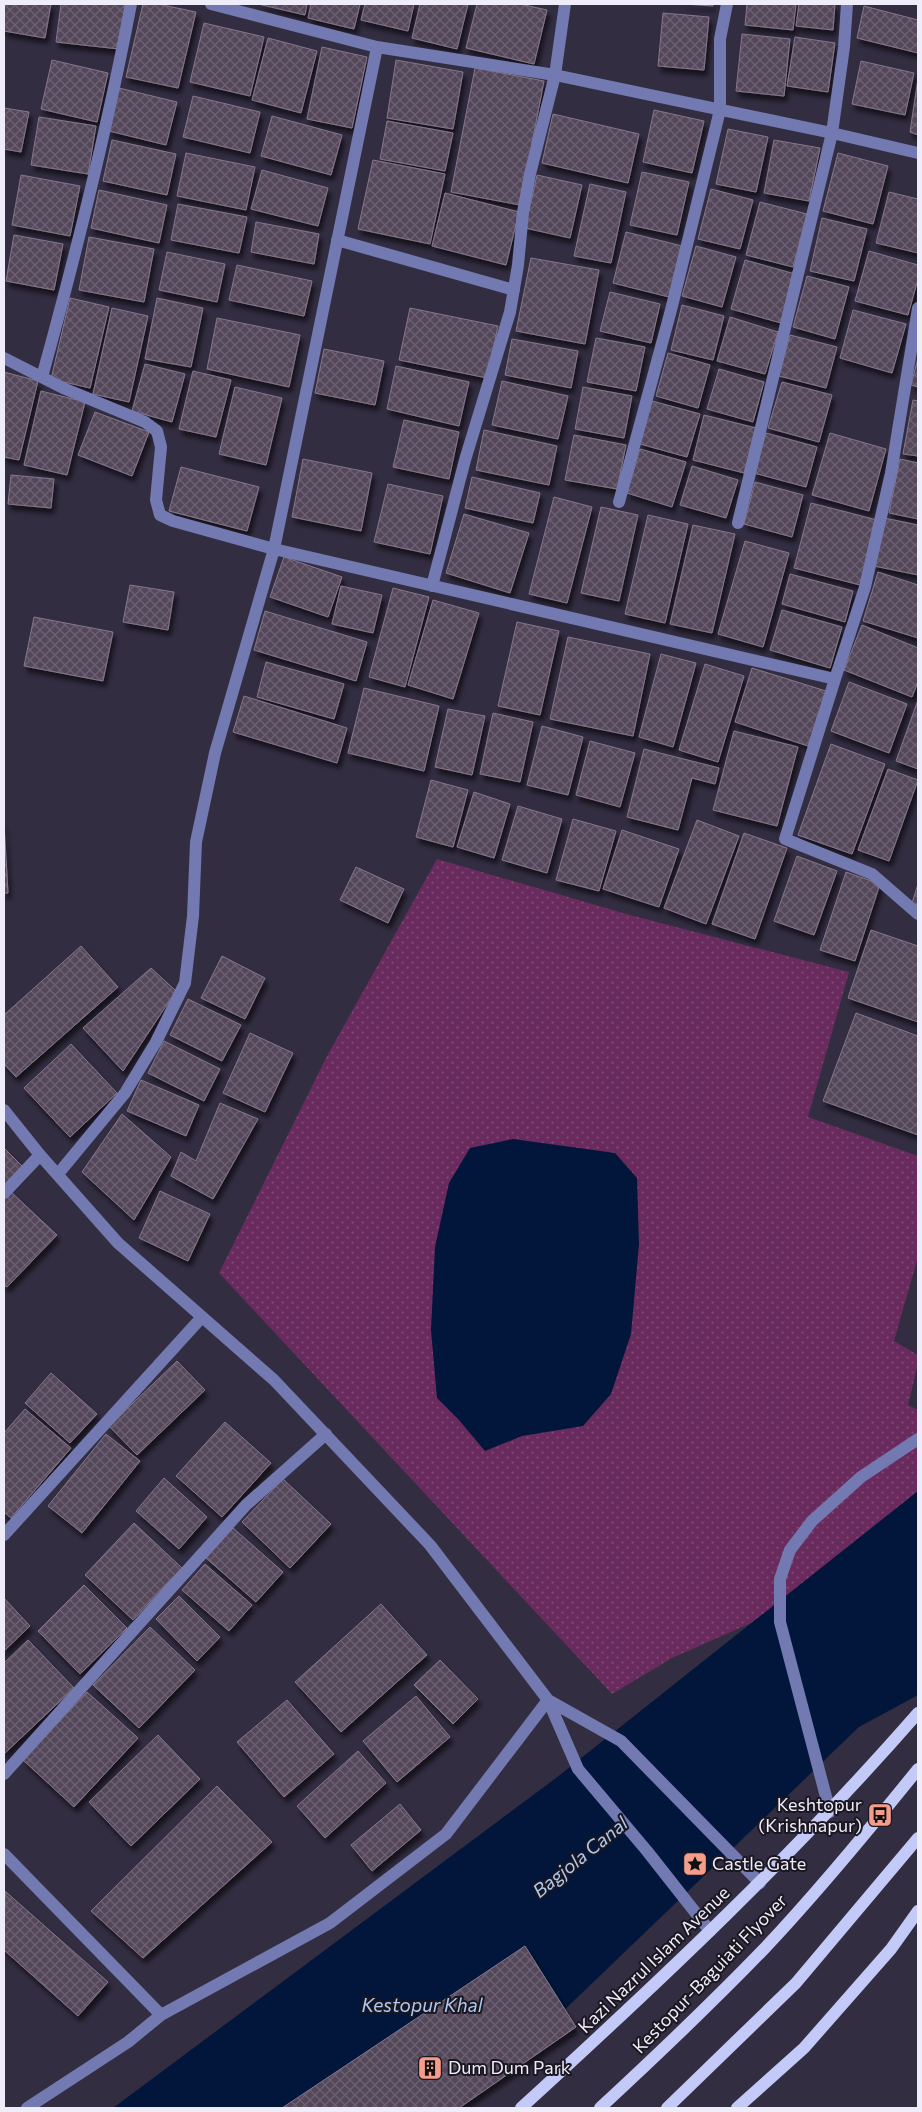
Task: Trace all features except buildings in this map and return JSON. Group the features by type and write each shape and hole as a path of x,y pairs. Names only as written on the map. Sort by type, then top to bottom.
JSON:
{"main road":[{"name":"Kazi Nazrul Islam Avenue","path":"521,2108 652,1989 760,1883 830,1812 918,1713"},
{"name":"Kestopur-Baguiati Flyover","path":"600,2108 670,2042 763,1949 879,1818 918,1769"},
{"path":"667,2108 796,1983 918,1838"},
{"path":"737,2108 804,2048 891,1949 918,1911"}],"street":[{"path":"42,377 92,187 119,68 131,4"},
{"path":"211,4 377,47 554,75 832,133 918,153"},
{"path":"432,586 466,460 510,312 530,174 554,75 565,4"},
{"path":"619,502 671,310 720,110 720,39 727,4"},
{"path":"738,523 832,133 844,46 847,4"},
{"path":"58,1174 125,1093 156,1042 185,983 193,916 196,842 215,753 274,549 377,47"},
{"path":"337,240 514,290"},
{"path":"918,308 891,473 865,587 785,839 872,874 918,914"},
{"path":"4,358 42,377 145,422 157,431 161,447 156,500 160,515 173,521 274,549 835,679"},
{"path":"4,1110 40,1155 118,1243 274,1380 430,1545 548,1700 578,1769 647,1851 710,1931"},
{"path":"4,1194 40,1155"},
{"path":"4,1535 202,1317"},
{"path":"4,1774 246,1505 326,1434"},
{"path":"830,1812 780,1622 780,1579 790,1550 812,1521 861,1477 918,1440"},
{"path":"548,1700 621,1741 760,1883"},
{"path":"26,2108 128,2042 161,2015 330,1922 446,1834 548,1700"},
{"path":"4,1854 161,2015"}],"shaded area":[{"path":"437,859 630,915 849,972 808,1117 918,1156 918,1257 894,1341 918,1355 918,1364 908,1405 918,1410 918,1554 837,1585 672,1658 612,1694 219,1273 326,1058"}],"water":[{"path":"513,1139 615,1153 637,1178 639,1244 631,1334 611,1394 583,1426 522,1436 485,1451 459,1420 437,1398 431,1330 435,1247 449,1183 470,1148"},
{"name":"Kestopur Khal","path":"918,1491 918,1695 859,1727 481,2090 452,2108 113,2108 556,1778"}],"place":[{"name":"Keshtopur (Krishnapur)","path":"880,1815"},
{"name":"Castle Gate","path":"695,1864"},
{"name":"Dum Dum Park","path":"430,2068"}],"water label":[{"name":"Bagjola Canal","path":"580,1857"}]}
